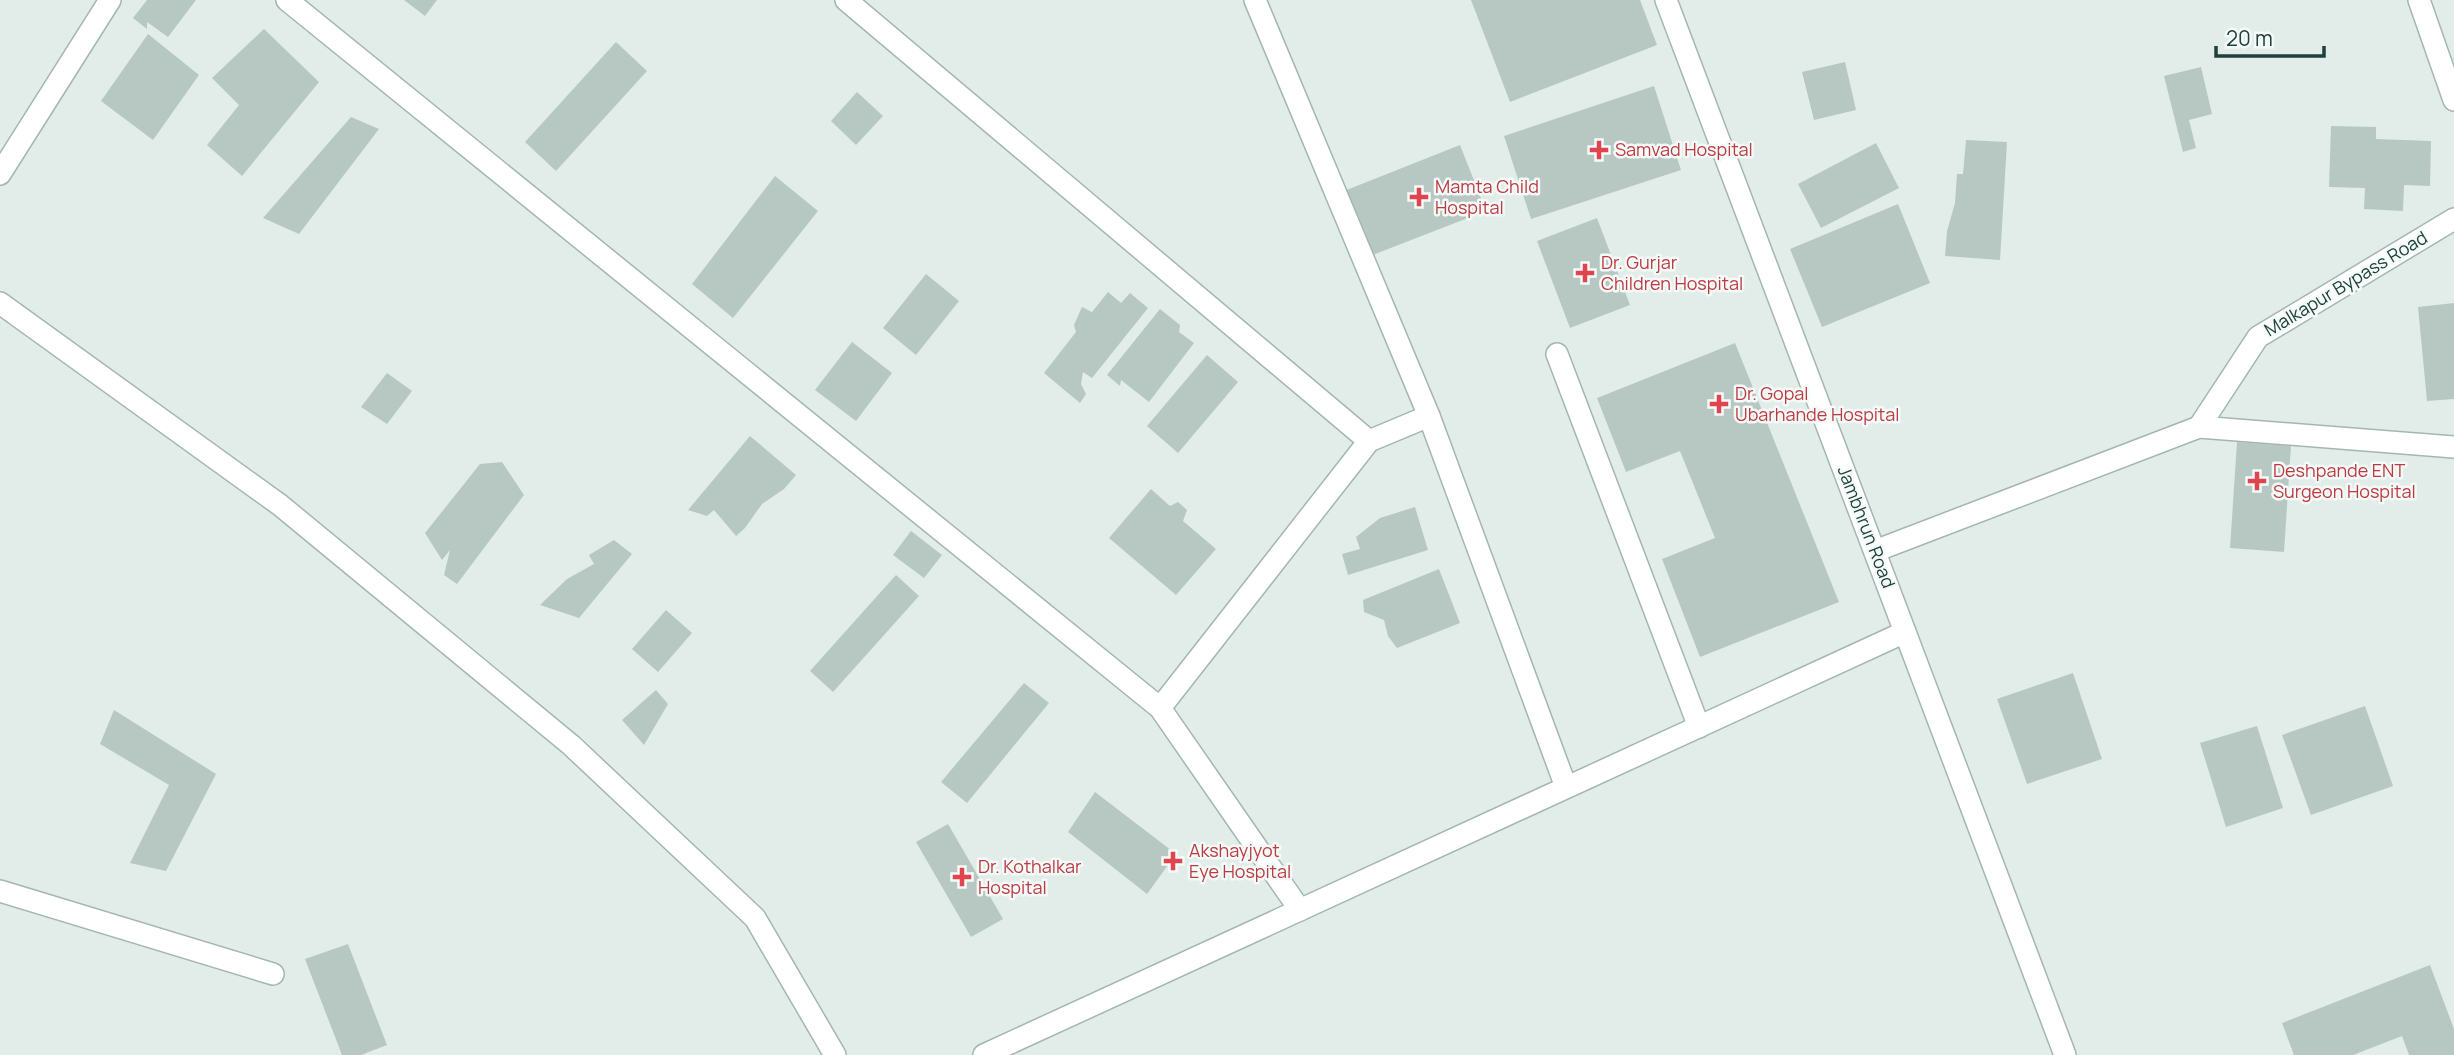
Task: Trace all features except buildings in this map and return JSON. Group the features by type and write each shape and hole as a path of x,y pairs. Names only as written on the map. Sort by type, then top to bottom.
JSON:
{"street":[{"path":"0,174 110,0"},
{"path":"287,0 1160,708 1300,910"},
{"path":"846,0 1369,441"},
{"path":"1255,0 1429,416 1566,787"},
{"name":"Jambhrun Road","path":"1666,0 2065,1055"},
{"path":"2419,0 2454,100"},
{"name":"Malkapur Bypass Road","path":"2199,427 2258,337 2454,219"},
{"path":"0,303 280,505 571,745 755,918 835,1055"},
{"path":"1557,354 1699,727"},
{"path":"1160,708 1369,441 1429,416"},
{"path":"1875,551 2199,427 2454,447"},
{"path":"984,1055 1905,632"},
{"path":"0,891 273,974"}],"place":[{"name":"Samvad Hospital","path":"1599,150"},
{"name":"Mamta Child Hospital","path":"1419,197"},
{"name":"Dr. Gurjar Children Hospital","path":"1585,273"},
{"name":"Dr. Gopal Ubarhande Hospital","path":"1719,404"},
{"name":"Deshpande ENT Surgeon Hospital","path":"2257,481"},
{"name":"Akshayjyot Eye Hospital","path":"1173,861"},
{"name":"Dr. Kothalkar Hospital","path":"962,877"}]}
